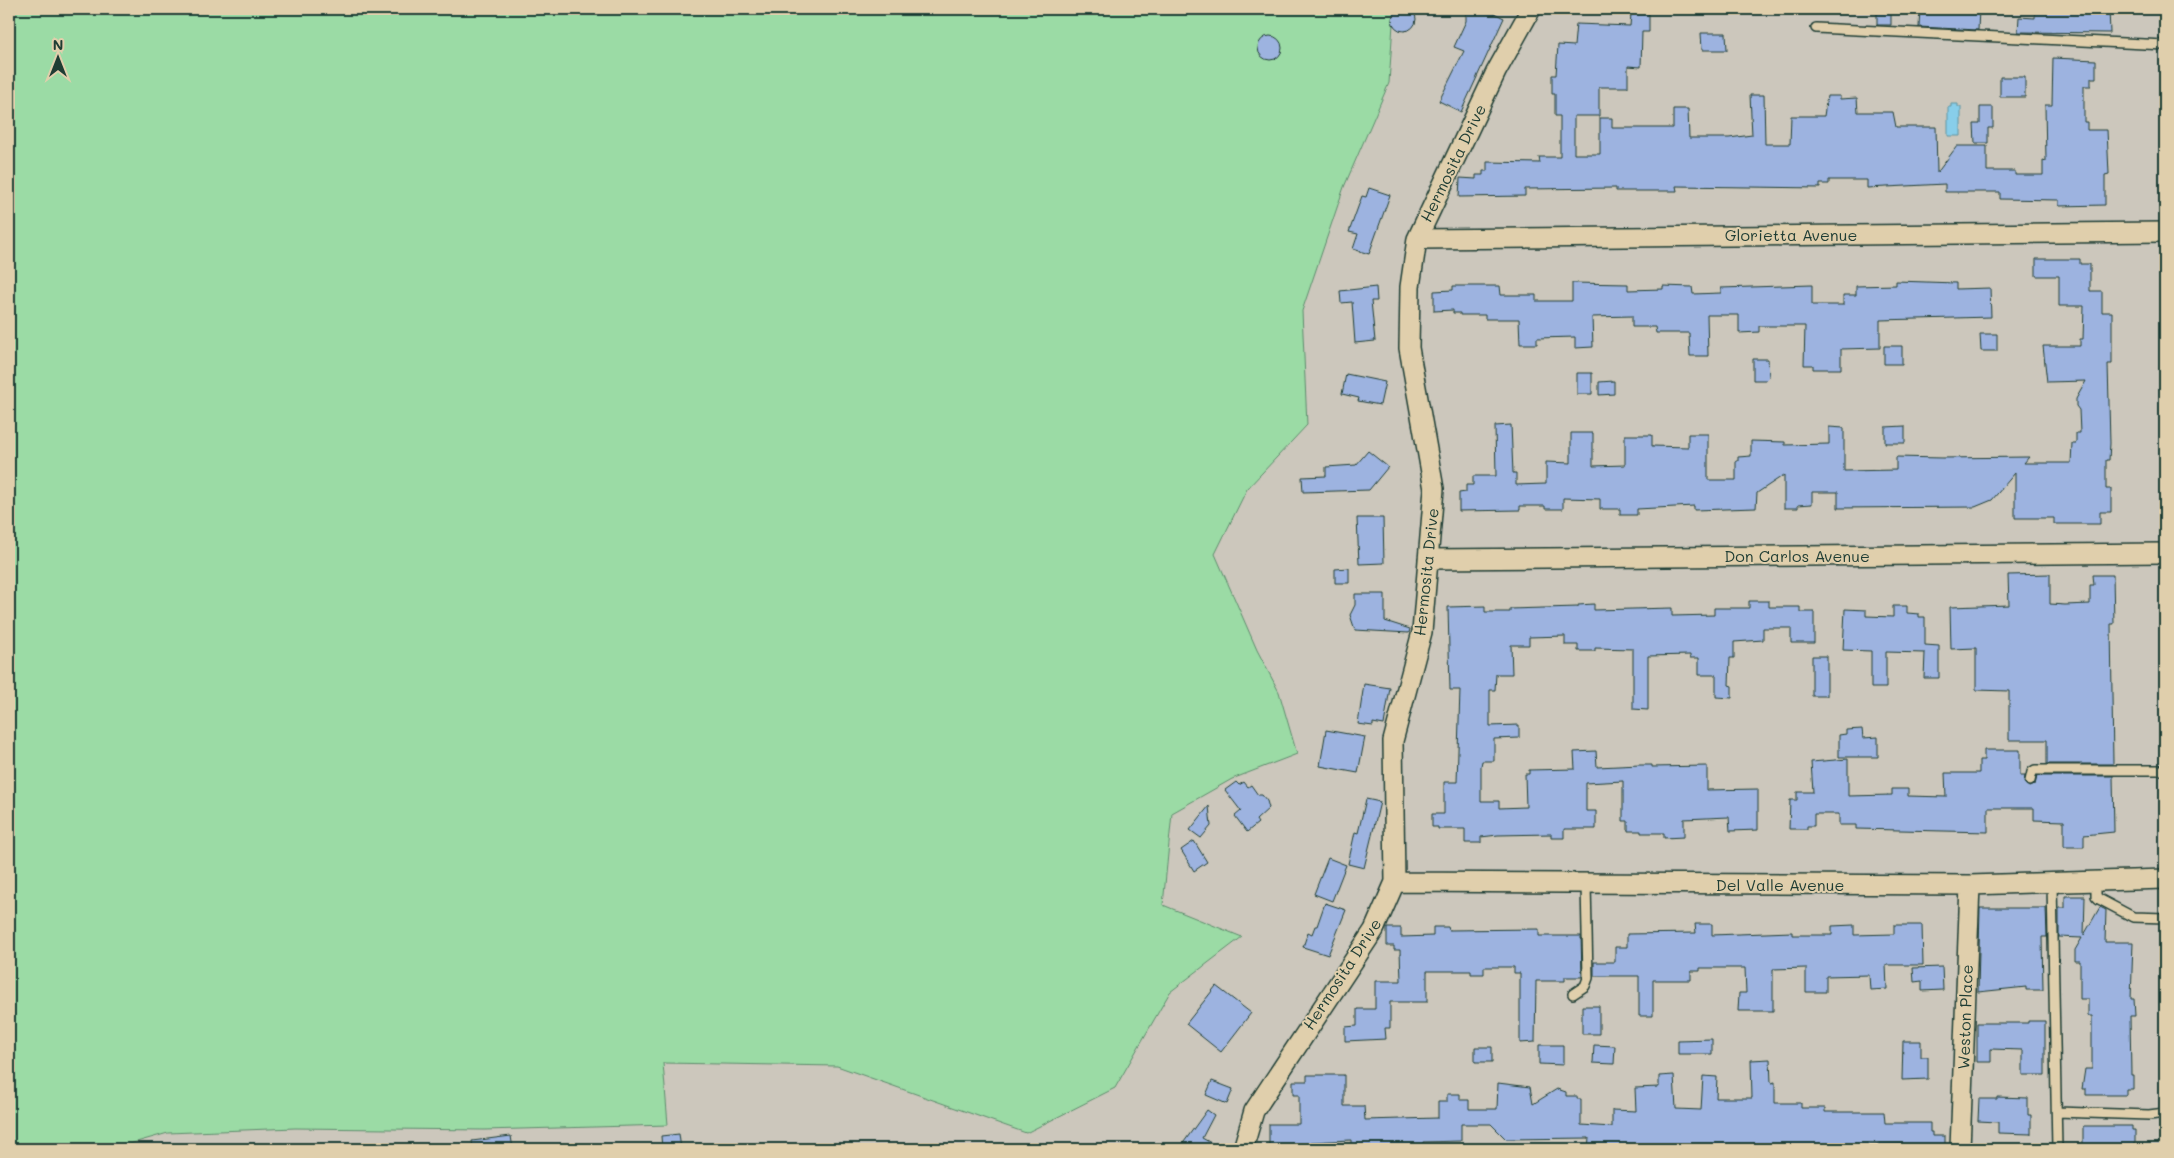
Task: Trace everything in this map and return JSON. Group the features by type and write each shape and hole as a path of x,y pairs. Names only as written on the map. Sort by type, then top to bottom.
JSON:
{"street":[{"name":"Hermosita Drive","path":"1243,1149 1254,1111 1374,930 1395,882 1393,741 1422,632 1434,489 1410,348 1410,287 1417,238 1496,72 1531,9"},
{"name":"Glorietta Avenue","path":"1417,238 2165,232"},
{"name":"Don Carlos Avenue","path":"1428,559 2165,553"},
{"name":"Del Valle Avenue","path":"1395,882 1970,885 2096,882 2165,878"},
{"name":"Weston Place","path":"1960,1149 1970,885"}],"lane":[{"path":"1816,28 2165,45"},
{"path":"2030,781 2032,772 2035,770 2165,770"},
{"path":"2096,882 2096,896 2098,899 2133,917 2165,918"},
{"path":"2052,883 2057,1149"},
{"path":"1573,994 1585,986 1588,978 1586,884"},
{"path":"2057,1112 2149,1115 2165,1113"}],"green space":[{"path":"9,9 1394,9 1389,83 1344,187 1302,311 1307,425 1247,489 1215,554 1257,650 1279,692 1297,754 1232,779 1172,813 1163,905 1242,937 1170,992 1115,1088 1026,1133 837,1066 663,1063 668,1125 484,1130 295,1128 168,1133 112,1149 9,1149"}],"water":[{"path":"1951,104 1958,104 1958,107 1961,107 1961,136 1948,136 1948,107 1951,107"}],"building":[{"path":"1404,7 1412,11 1416,19 1412,27 1404,31 1396,27 1392,19 1396,11"},
{"path":"1877,9 1891,9 1891,25 1877,25"},
{"path":"1920,9 1979,9 1978,30 1919,27"},
{"path":"2035,9 2109,9 2110,33 2018,32 2019,17 2035,18"},
{"path":"1466,12 1494,13 1504,18 1461,112 1439,101 1464,51 1454,47 1466,21"},
{"path":"1631,14 1649,14 1649,32 1642,32 1641,67 1628,66 1628,87 1599,87 1599,116 1574,116 1574,154 1600,154 1600,118 1612,118 1612,128 1673,128 1673,109 1688,109 1689,138 1729,138 1752,135 1750,95 1764,95 1765,144 1790,144 1791,116 1824,116 1827,96 1840,96 1840,99 1857,98 1858,112 1893,112 1896,127 1936,127 1937,173 1957,146 1987,146 1987,171 2015,171 2015,175 2043,175 2043,160 2046,161 2045,105 2052,105 2053,58 2096,60 2096,78 2091,78 2091,86 2084,86 2084,122 2087,122 2087,130 2107,130 2109,174 2105,175 2105,205 2059,206 2059,200 2000,199 2000,192 1945,192 1945,184 1867,188 1867,180 1829,180 1829,184 1820,184 1820,188 1676,186 1677,191 1616,191 1616,188 1525,189 1525,196 1459,197 1460,178 1476,179 1476,175 1483,175 1483,171 1487,171 1487,162 1540,163 1539,157 1560,157 1560,116 1555,116 1555,94 1552,94 1552,75 1556,75 1558,45 1574,46 1576,24 1630,26"},
{"path":"1701,33 1726,33 1727,50 1702,50"},
{"path":"1270,36 1278,40 1282,48 1278,56 1270,60 1262,56 1258,48 1262,40"},
{"path":"2000,77 2025,77 2025,97 2000,97"},
{"path":"1980,107 1993,107 1993,128 1988,128 1988,143 1975,143 1974,124 1980,124"},
{"path":"1369,188 1390,195 1369,254 1353,249 1358,234 1349,232 1362,196 1366,197"},
{"path":"2036,259 2080,259 2080,264 2090,264 2090,291 2102,291 2102,312 2112,312 2112,364 2108,364 2110,443 2109,460 2106,460 2106,489 2111,489 2111,512 2100,512 2100,524 2054,524 2054,518 2015,518 2015,473 1992,500 1975,507 1838,508 1838,492 1812,492 1812,504 1798,505 1798,508 1784,508 1784,475 1757,493 1756,508 1694,510 1694,506 1637,509 1637,515 1620,515 1620,509 1600,509 1600,499 1563,498 1563,509 1545,509 1545,506 1520,506 1520,510 1459,511 1459,493 1466,492 1466,485 1473,485 1473,476 1496,476 1495,426 1511,425 1513,473 1516,473 1516,485 1546,484 1546,462 1571,463 1571,433 1593,433 1593,466 1625,465 1625,435 1652,435 1652,446 1688,447 1688,434 1708,434 1708,480 1736,480 1736,461 1738,461 1738,457 1751,456 1751,441 1785,442 1785,445 1829,444 1829,427 1844,428 1844,471 1896,470 1896,457 2029,457 2024,463 2071,463 2072,443 2076,443 2076,433 2080,433 2079,410 2076,406 2076,399 2086,381 2047,382 2043,346 2080,346 2080,339 2083,339 2084,306 2059,306 2059,276 2036,276"},
{"path":"1896,281 1956,283 1956,289 1990,288 1991,317 1880,320 1880,348 1841,349 1841,369 1813,369 1813,365 1804,365 1805,326 1759,326 1759,332 1739,333 1739,315 1707,315 1708,356 1690,356 1689,333 1656,333 1655,327 1632,327 1632,316 1592,317 1593,347 1575,348 1575,337 1537,338 1537,344 1520,344 1519,319 1485,319 1485,315 1460,315 1460,313 1453,313 1453,310 1434,311 1434,291 1453,290 1453,286 1500,286 1501,295 1536,295 1536,301 1572,301 1572,283 1628,284 1628,290 1663,289 1663,286 1692,287 1693,294 1721,293 1721,288 1812,285 1812,305 1843,305 1843,295 1856,295 1856,286 1896,285"},
{"path":"1376,287 1377,301 1371,301 1375,341 1355,343 1352,302 1341,303 1340,291"},
{"path":"1980,334 1997,334 1997,351 1981,351"},
{"path":"1884,346 1902,346 1902,364 1884,364"},
{"path":"1753,359 1768,359 1769,377 1766,380 1753,380"},
{"path":"1577,373 1592,373 1592,394 1577,394"},
{"path":"1346,374 1385,382 1380,405 1358,401 1359,398 1342,394"},
{"path":"1614,381 1614,394 1599,395 1599,382"},
{"path":"1905,426 1905,443 1885,443 1885,427"},
{"path":"1368,451 1388,467 1369,490 1303,492 1302,477 1326,476 1326,467 1356,465"},
{"path":"1357,518 1383,518 1384,563 1359,564"},
{"path":"1349,568 1349,583 1335,583 1335,569"},
{"path":"2050,574 2050,604 2065,605 2090,604 2090,585 2094,585 2093,575 2113,575 2114,624 2111,624 2113,764 2047,764 2047,740 2009,740 2009,691 1976,690 1976,648 1951,649 1950,607 2009,605 2008,575"},
{"path":"1355,594 1385,594 1385,621 1410,629 1409,633 1355,630 1350,615 1355,605"},
{"path":"1749,601 1769,601 1769,607 1800,607 1800,612 1814,612 1814,643 1791,643 1791,628 1763,628 1763,640 1734,642 1734,658 1730,658 1729,685 1732,686 1732,698 1716,697 1716,675 1699,675 1699,658 1690,658 1690,655 1648,656 1648,710 1633,709 1633,649 1595,648 1595,651 1578,651 1578,645 1565,645 1565,636 1529,637 1529,645 1511,645 1512,674 1496,674 1495,690 1490,690 1490,726 1519,725 1519,738 1494,739 1494,761 1482,761 1481,801 1499,801 1499,808 1526,807 1525,774 1529,774 1529,770 1575,769 1574,752 1596,751 1597,767 1640,765 1652,765 1652,767 1707,766 1707,790 1758,789 1758,830 1730,831 1729,817 1684,819 1684,837 1664,838 1664,833 1628,831 1628,821 1623,821 1623,781 1586,783 1586,811 1596,811 1596,829 1564,829 1564,838 1551,838 1551,834 1498,835 1481,837 1481,843 1465,843 1465,829 1438,829 1438,827 1432,827 1432,814 1444,814 1444,782 1457,782 1460,690 1450,690 1448,607 1485,606 1485,612 1510,612 1510,609 1578,607 1578,605 1594,604 1594,610 1672,608 1672,616 1714,615 1714,608 1749,608"},
{"path":"1893,606 1907,606 1907,613 1919,614 1919,617 1925,617 1925,645 1939,646 1939,678 1924,678 1925,653 1886,652 1886,688 1871,688 1871,651 1843,650 1845,609 1866,610 1866,616 1893,617"},
{"path":"1812,656 1827,656 1827,696 1812,696"},
{"path":"1364,684 1390,688 1384,725 1373,723 1373,726 1358,724"},
{"path":"1862,729 1863,738 1878,737 1878,757 1839,757 1839,735 1846,734 1846,730"},
{"path":"1326,730 1365,737 1358,773 1320,766"},
{"path":"1984,750 2020,750 2020,776 2025,776 2024,783 2029,787 2035,785 2037,776 2113,776 2114,832 2084,835 2084,847 2064,847 2064,821 2034,820 2034,808 1988,808 1988,832 1856,829 1856,825 1839,825 1839,814 1814,814 1814,826 1807,826 1807,829 1789,829 1790,800 1797,800 1797,792 1813,792 1811,762 1848,759 1848,796 1892,795 1892,789 1908,789 1908,796 1946,797 1945,773 1979,773 1979,760 1984,760"},
{"path":"1236,782 1239,785 1244,782 1248,787 1251,785 1258,795 1262,795 1267,801 1269,808 1256,820 1258,823 1247,832 1235,816 1241,811 1225,790"},
{"path":"1366,799 1380,802 1364,868 1348,864 1355,832 1358,833"},
{"path":"1209,806 1211,826 1201,838 1190,830"},
{"path":"1194,841 1207,862 1194,871 1181,850"},
{"path":"1328,858 1346,865 1332,901 1314,894"},
{"path":"2065,896 2085,896 2084,935 2100,907 2106,910 2105,942 2133,942 2131,999 2134,999 2135,1016 2130,1016 2133,1089 2126,1089 2126,1095 2086,1095 2086,1089 2082,1089 2085,1069 2092,1069 2092,1016 2088,1016 2088,999 2080,999 2080,961 2075,961 2075,950 2082,938 2059,937 2059,908 2065,908"},
{"path":"1325,903 1346,910 1328,955 1303,947 1308,932 1312,934 1315,926 1317,926"},
{"path":"1980,908 2046,908 2047,937 2042,937 2043,990 2026,990 2026,987 1978,992"},
{"path":"1695,924 1712,924 1712,935 1792,932 1792,935 1832,935 1832,926 1854,925 1854,935 1894,934 1894,925 1922,925 1923,965 1886,965 1887,989 1870,990 1869,975 1826,976 1826,992 1806,992 1806,968 1773,969 1773,1011 1738,1011 1739,993 1746,993 1745,968 1700,968 1700,971 1691,971 1691,980 1653,980 1653,1016 1639,1016 1639,976 1594,976 1594,962 1615,962 1615,947 1627,947 1627,934 1696,933"},
{"path":"1433,927 1448,927 1449,930 1539,929 1539,936 1581,936 1582,977 1565,977 1565,981 1536,981 1535,1042 1520,1043 1520,973 1514,973 1514,967 1484,967 1484,974 1471,974 1471,971 1427,971 1427,1002 1390,1002 1390,1028 1385,1028 1386,1039 1345,1041 1345,1027 1357,1026 1357,1009 1375,1009 1375,981 1401,981 1400,950 1394,950 1394,946 1387,946 1387,928 1401,928 1401,937 1433,936"},
{"path":"1942,967 1943,990 1922,991 1922,981 1914,982 1913,968"},
{"path":"1216,986 1251,1013 1221,1052 1186,1024"},
{"path":"1582,1006 1599,1006 1599,1034 1582,1034"},
{"path":"2028,1021 2045,1021 2045,1075 2023,1075 2023,1050 1991,1049 1991,1062 1977,1062 1977,1023 2028,1023"},
{"path":"1712,1039 1712,1054 1678,1054 1678,1040"},
{"path":"1903,1041 1921,1041 1921,1057 1928,1057 1928,1079 1902,1080"},
{"path":"1539,1045 1563,1045 1563,1065 1539,1064"},
{"path":"1594,1045 1615,1046 1614,1064 1593,1063"},
{"path":"1475,1047 1492,1047 1492,1062 1475,1062"},
{"path":"1770,1059 1771,1083 1775,1082 1775,1103 1801,1103 1801,1108 1825,1108 1825,1112 1884,1112 1885,1123 1930,1123 1932,1136 1945,1136 1945,1149 1900,1149 1901,1144 1850,1145 1850,1149 1588,1149 1589,1138 1506,1139 1491,1124 1461,1124 1461,1141 1423,1142 1423,1149 1351,1149 1351,1140 1311,1142 1311,1149 1269,1149 1269,1124 1299,1124 1299,1095 1293,1095 1293,1081 1307,1081 1307,1075 1344,1075 1344,1106 1364,1106 1365,1120 1438,1118 1438,1102 1447,1102 1447,1094 1460,1094 1460,1100 1469,1100 1469,1109 1497,1109 1498,1083 1530,1087 1533,1104 1557,1089 1566,1092 1566,1096 1577,1096 1577,1099 1581,1099 1581,1125 1612,1127 1612,1110 1636,1111 1635,1088 1659,1087 1659,1076 1674,1075 1676,1109 1701,1110 1703,1076 1717,1077 1716,1098 1752,1098 1751,1060"},
{"path":"1212,1081 1233,1089 1227,1104 1206,1095"},
{"path":"1997,1097 2028,1098 2028,1115 2031,1115 2031,1134 1998,1133 1998,1122 1978,1121 1979,1099 1997,1099"},
{"path":"1207,1110 1214,1115 1202,1138 1222,1149 1179,1149"},
{"path":"2083,1126 2132,1126 2132,1130 2135,1130 2135,1149 2083,1149"},
{"path":"679,1134 681,1149 662,1149 661,1136"},
{"path":"511,1136 513,1149 473,1149 472,1141"}]}
